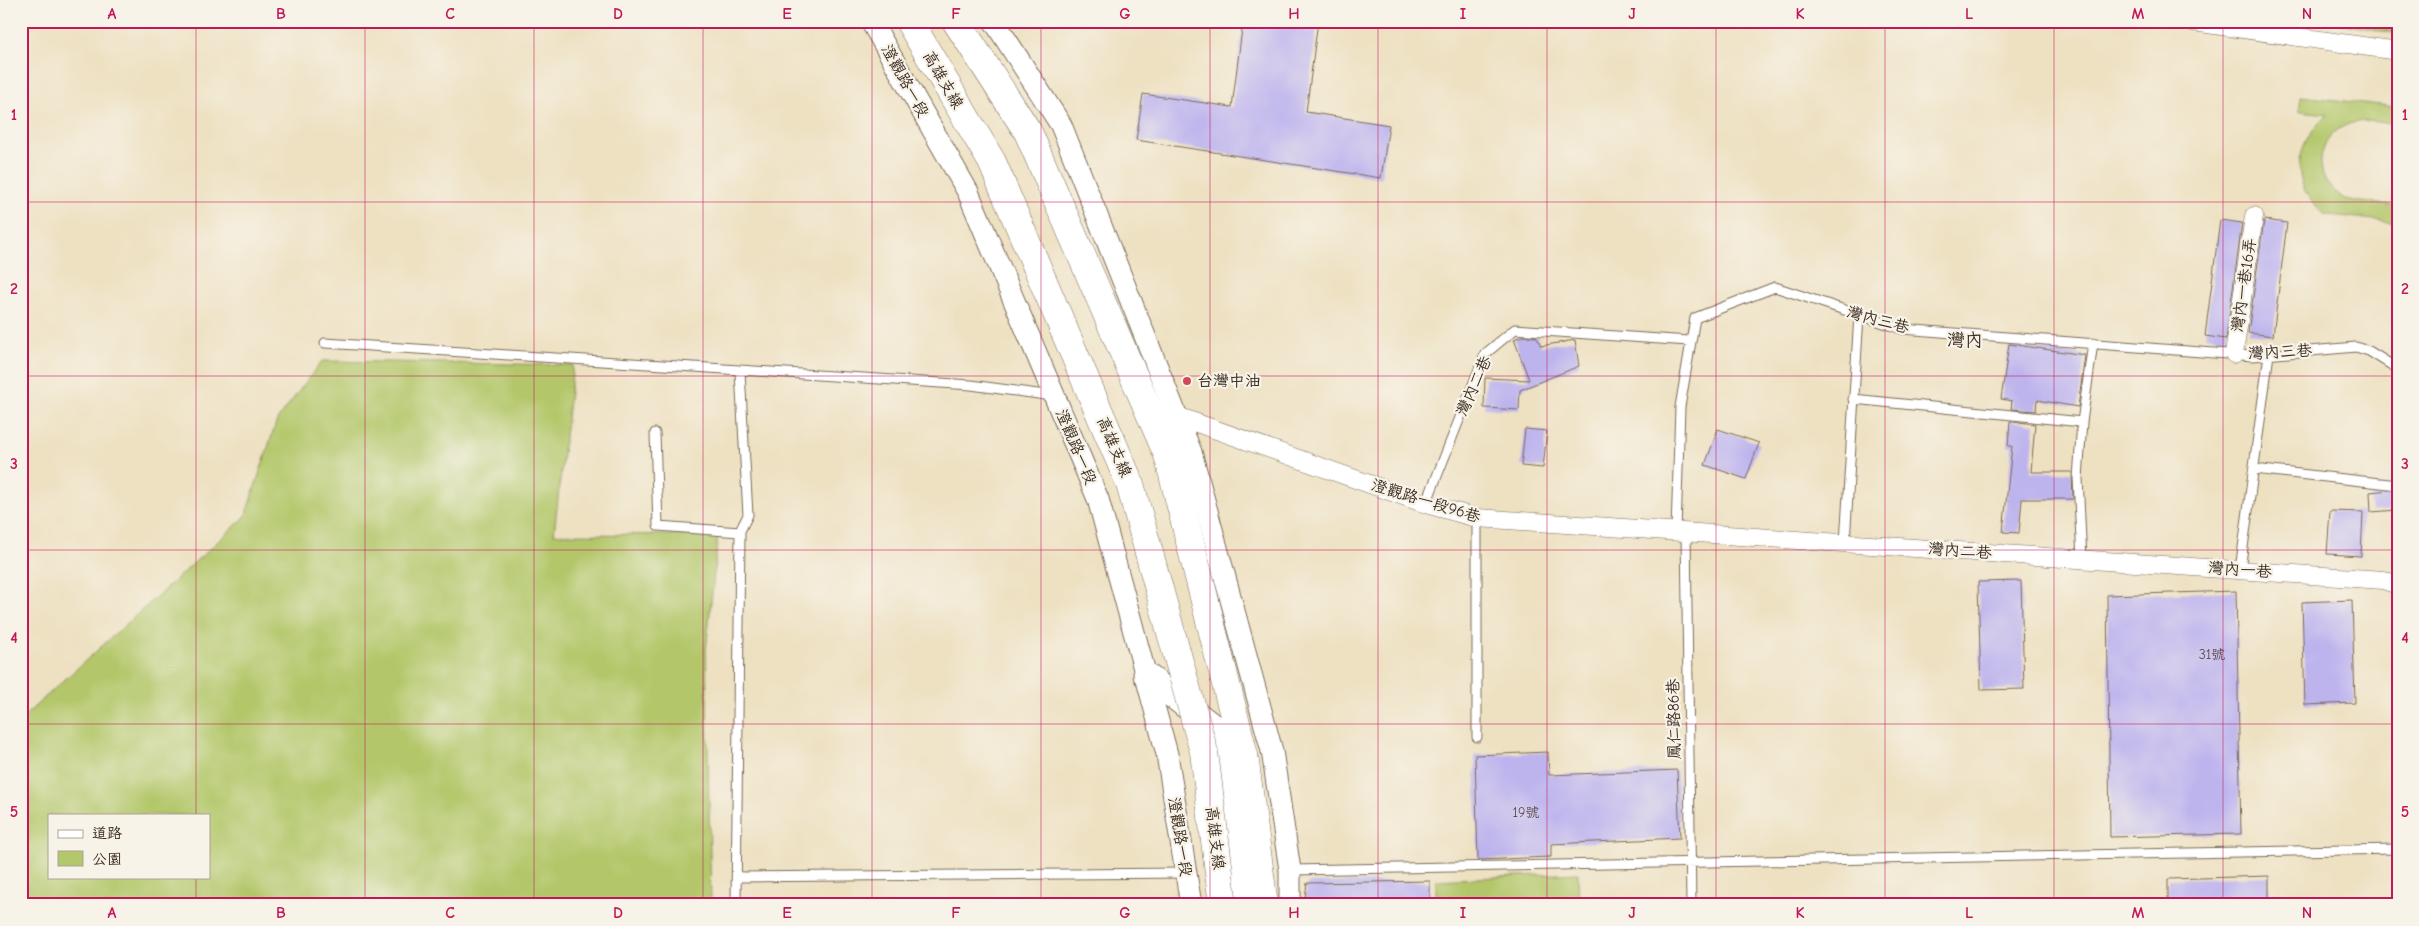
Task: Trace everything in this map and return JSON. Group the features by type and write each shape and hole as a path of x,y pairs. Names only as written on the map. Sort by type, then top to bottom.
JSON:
{"highway":[{"name":"高雄支線","path":"909,21 992,162 1130,484 1204,752 1223,905"},
{"path":"956,21 1028,132 1168,455 1244,756 1264,905"}],"main road":[{"path":"1146,675 1216,729 1237,862 1241,905"}],"street":[{"name":"澄觀路一段","path":"871,21 968,192 1098,499 1167,754 1191,905"},
{"path":"994,21 1061,125 1192,452 1272,751 1290,870 1290,905"},
{"path":"2186,21 2398,51"},
{"name":"灣內一巷16弄","path":"2234,354 2254,216"},
{"name":"澄觀路一段96巷","path":"1177,416 1426,504 1476,518 1681,532"},
{"path":"1681,532 1845,543"},
{"name":"灣內二巷","path":"1845,543 2082,560"},
{"name":"灣內一巷","path":"2082,560 2382,580 2398,585"}],"lane":[{"name":"灣內三巷","path":"1681,532 1680,407 1689,342 1695,318 1776,287 1902,329 2253,356 2356,347 2369,351 2398,369"},
{"path":"1845,543 1859,316"},
{"name":"灣內二巷","path":"1426,504 1485,354 1515,329 1689,342"},
{"path":"325,343 971,386 1055,396"},
{"path":"2082,560 2078,478 2082,422 2093,343"},
{"path":"2240,570 2268,354"},
{"path":"736,905 740,532 748,515 740,372"},
{"path":"1853,399 2082,422"},
{"path":"655,433 658,526 740,532"},
{"path":"2254,469 2398,485"},
{"path":"1476,518 1477,737"},
{"name":"鳳仁路86巷","path":"1681,532 1691,905"},
{"path":"1290,870 2398,850"},
{"path":"737,877 1186,873"}],"green space":[{"path":"2326,21 2394,21 2394,33"},
{"path":"2301,96 2398,107 2398,125 2363,121 2340,128 2331,136 2325,146 2321,156 2321,167 2331,188 2341,197 2359,202 2398,206 2398,223 2323,214 2312,202 2304,189 2300,176 2302,150 2308,138 2328,114 2299,111"},
{"path":"322,361 573,365 554,534 718,535 706,650 711,905 21,905 21,719 245,517 277,420"},
{"path":"1578,873 1579,905 1436,905 1436,880"}],"building":[{"path":"1243,21 1318,21 1306,112 1389,125 1381,178 1136,140 1143,94 1232,107"},
{"path":"2220,220 2242,223 2226,339 2205,336"},
{"path":"2264,220 2287,223 2273,336 2248,333"},
{"path":"1522,336 1537,337 1541,346 1575,340 1579,366 1520,390 1519,410 1484,408 1485,378 1529,380 1514,339"},
{"path":"2009,344 2085,355 2078,407 2037,400 2036,411 2011,409 2012,401 2001,399"},
{"path":"2010,421 2035,424 2031,472 2072,472 2073,499 2022,499 2019,533 2003,532 2012,446 2008,446"},
{"path":"1525,429 1547,431 1543,468 1521,466"},
{"path":"1718,429 1759,443 1746,479 1705,465"},
{"path":"2398,491 2398,510 2371,512 2370,492"},
{"path":"2330,511 2363,512 2361,556 2327,554"},
{"path":"2021,581 2024,689 1981,690 1978,582"},
{"path":"2236,591 2241,834 2110,837 2107,595"},
{"path":"2352,600 2355,703 2305,705 2302,602"},
{"path":"1548,752 1549,775 1677,770 1680,838 1551,844 1551,857 1478,860 1475,755"},
{"path":"2269,876 2269,905 2168,905 2168,879"},
{"path":"1430,881 1430,905 1304,905 1307,883"}],"place":[{"name":"台灣中油","path":"1187,381"}],"district":[{"name":"灣内","path":"1965,340"}]}
